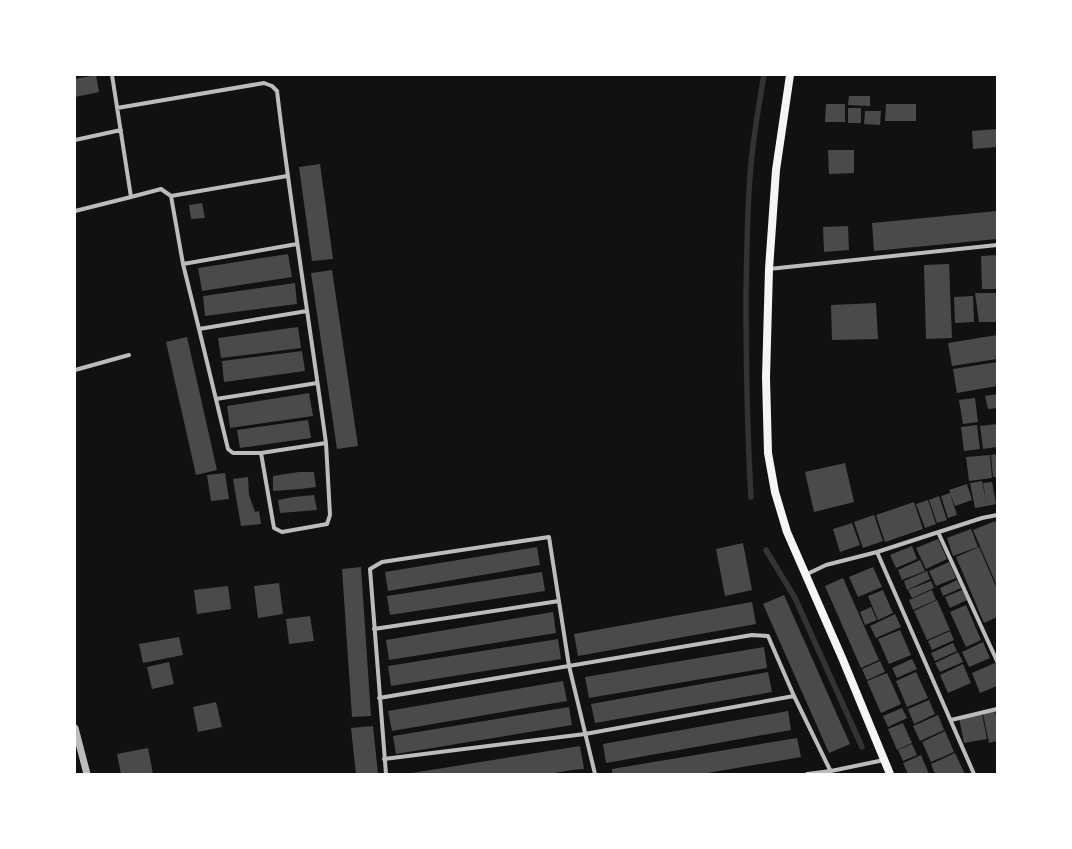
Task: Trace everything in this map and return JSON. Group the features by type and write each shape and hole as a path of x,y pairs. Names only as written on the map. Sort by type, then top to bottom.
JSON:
{"main road":[{"path":"790,75 776,170 769,269 766,378 768,453 775,492 787,532 843,660 890,774"}],"street":[{"path":"112,75 131,196"},
{"path":"117,108 264,83 272,86 276,91 326,443 330,515 327,524 282,532 274,528 261,453"},
{"path":"75,140 121,130"},
{"path":"75,211 161,189 172,196 287,176"},
{"path":"172,196 183,264 228,448 234,453 261,453 326,443"},
{"path":"183,264 297,244"},
{"path":"769,269 997,245"},
{"path":"199,329 307,311"},
{"path":"75,370 129,355"},
{"path":"216,399 318,383"},
{"path":"805,575 826,565 877,552 982,518 997,515"},
{"path":"938,532 997,661"},
{"path":"386,774 370,569 382,562 549,537 569,666 595,774"},
{"path":"877,552 974,774"},
{"path":"374,629 559,601"},
{"path":"379,698 752,635 768,636 794,696 831,772"},
{"path":"991,648 997,647"},
{"path":"384,759 585,734 794,696"},
{"path":"950,720 997,709"},
{"path":"75,728 87,774"},
{"path":"807,774 831,772 884,760"}],"building":[{"path":"96,75 99,92 75,97 75,79"},
{"path":"849,96 870,96 870,106 848,105"},
{"path":"826,104 845,104 845,122 825,122"},
{"path":"886,104 916,104 916,121 885,121"},
{"path":"848,108 861,108 861,123 848,123"},
{"path":"865,111 881,111 880,125 864,124"},
{"path":"997,129 997,147 973,149 972,131"},
{"path":"828,150 854,150 854,173 829,174"},
{"path":"320,164 333,259 312,261 299,167"},
{"path":"202,203 205,218 191,219 189,205"},
{"path":"997,211 997,239 874,251 872,223"},
{"path":"848,226 849,250 824,252 823,227"},
{"path":"288,254 292,277 202,291 198,268"},
{"path":"997,255 997,289 982,289 981,256"},
{"path":"949,264 952,338 926,339 924,265"},
{"path":"332,270 358,446 337,449 311,273"},
{"path":"295,283 297,304 205,316 203,296"},
{"path":"975,293 997,293 997,322 979,322"},
{"path":"973,296 974,322 955,323 954,297"},
{"path":"876,303 878,339 832,340 831,305"},
{"path":"298,327 301,348 221,358 218,338"},
{"path":"997,335 997,359 952,366 948,343"},
{"path":"187,337 217,470 196,475 166,342"},
{"path":"302,351 305,371 224,382 222,361"},
{"path":"997,362 997,386 957,393 953,369"},
{"path":"309,393 313,416 230,428 227,406"},
{"path":"997,394 997,408 988,409 985,396"},
{"path":"975,398 978,422 963,424 959,400"},
{"path":"308,420 311,438 240,448 237,430"},
{"path":"997,424 997,447 983,449 980,426"},
{"path":"977,425 980,449 964,451 961,427"},
{"path":"997,454 997,477 993,477 991,455"},
{"path":"990,455 992,478 969,481 966,457"},
{"path":"845,463 854,502 814,512 805,472"},
{"path":"299,472 314,472 316,487 273,491 273,476"},
{"path":"225,473 229,499 211,501 207,475"},
{"path":"248,477 249,495 255,512 259,511 261,524 241,526 233,479"},
{"path":"982,481 987,506 975,508 970,483"},
{"path":"992,482 996,504 987,506 983,483"},
{"path":"967,484 972,500 955,506 949,490"},
{"path":"950,493 957,515 948,518 941,496"},
{"path":"314,495 317,510 280,513 278,500"},
{"path":"939,496 947,520 937,523 929,500"},
{"path":"928,500 936,524 925,528 916,504"},
{"path":"914,502 923,529 885,542 876,515"},
{"path":"874,515 883,541 863,548 854,522"},
{"path":"995,521 997,527 997,586 973,530"},
{"path":"852,523 860,545 840,552 833,529"},
{"path":"971,529 978,547 953,556 947,538"},
{"path":"938,539 947,559 926,569 916,548"},
{"path":"743,543 752,590 725,596 716,549"},
{"path":"912,546 917,559 896,568 890,555"},
{"path":"537,547 540,565 388,591 385,572"},
{"path":"979,547 997,589 997,617 984,623 956,557"},
{"path":"920,560 925,571 902,580 898,570"},
{"path":"949,562 956,578 936,586 929,571"},
{"path":"361,567 371,716 352,717 342,569"},
{"path":"873,567 882,587 858,597 849,577"},
{"path":"927,571 930,579 907,590 904,581"},
{"path":"542,572 545,591 390,615 387,596"},
{"path":"843,578 879,660 861,668 825,586"},
{"path":"957,580 961,588 943,596 940,588"},
{"path":"931,581 934,588 912,598 908,590"},
{"path":"279,583 283,614 258,618 254,586"},
{"path":"228,586 231,609 197,614 194,590"},
{"path":"883,590 893,613 878,620 868,596"},
{"path":"932,590 936,600 913,610 909,600"},
{"path":"962,590 967,600 950,608 945,597"},
{"path":"784,595 850,744 829,753 763,604"},
{"path":"937,600 950,630 927,640 914,611"},
{"path":"752,602 756,624 578,656 574,634"},
{"path":"966,605 981,640 966,647 950,612"},
{"path":"871,607 877,620 865,625 860,612"},
{"path":"553,612 556,633 389,660 386,640"},
{"path":"895,614 901,627 876,638 870,626"},
{"path":"310,616 314,641 289,644 286,619"},
{"path":"900,630 911,655 889,664 878,639"},
{"path":"950,631 954,640 932,650 928,641"},
{"path":"179,637 183,655 143,663 139,644"},
{"path":"558,639 561,659 391,686 388,666"},
{"path":"983,642 990,658 969,667 962,652"},
{"path":"953,643 957,651 935,661 931,653"},
{"path":"764,647 767,668 589,698 585,677"},
{"path":"958,652 963,662 940,672 935,663"},
{"path":"912,659 917,669 897,678 892,668"},
{"path":"880,661 885,672 867,680 862,669"},
{"path":"169,662 174,684 152,689 147,667"},
{"path":"997,662 997,686 980,693 972,673"},
{"path":"963,664 971,683 948,693 940,675"},
{"path":"768,672 772,692 595,723 591,704"},
{"path":"916,672 928,698 907,707 896,681"},
{"path":"887,673 901,704 881,713 867,681"},
{"path":"563,681 567,701 392,731 388,711"},
{"path":"929,700 935,714 914,724 908,709"},
{"path":"216,702 222,727 198,732 193,707"},
{"path":"569,707 572,725 396,754 393,736"},
{"path":"902,708 907,718 888,727 883,716"},
{"path":"788,711 791,730 606,763 603,744"},
{"path":"995,711 997,722 997,741 989,743 983,714"},
{"path":"982,714 987,739 964,743 959,718"},
{"path":"938,715 944,730 920,741 913,726"},
{"path":"903,723 912,743 897,750 888,729"},
{"path":"373,726 378,774 356,774 351,728"},
{"path":"945,731 954,752 931,762 922,742"},
{"path":"797,738 801,757 702,774 612,774 612,769"},
{"path":"912,744 917,755 903,761 898,750"},
{"path":"580,746 584,769 549,774 411,774 411,773"},
{"path":"148,748 153,774 121,774 117,754"},
{"path":"955,753 965,774 935,774 931,764"},
{"path":"921,755 929,774 908,774 903,763"}],"waterway":[{"path":"751,497 746,343 748,220 752,152 764,75"},
{"path":"766,550 795,598 862,747"}]}
